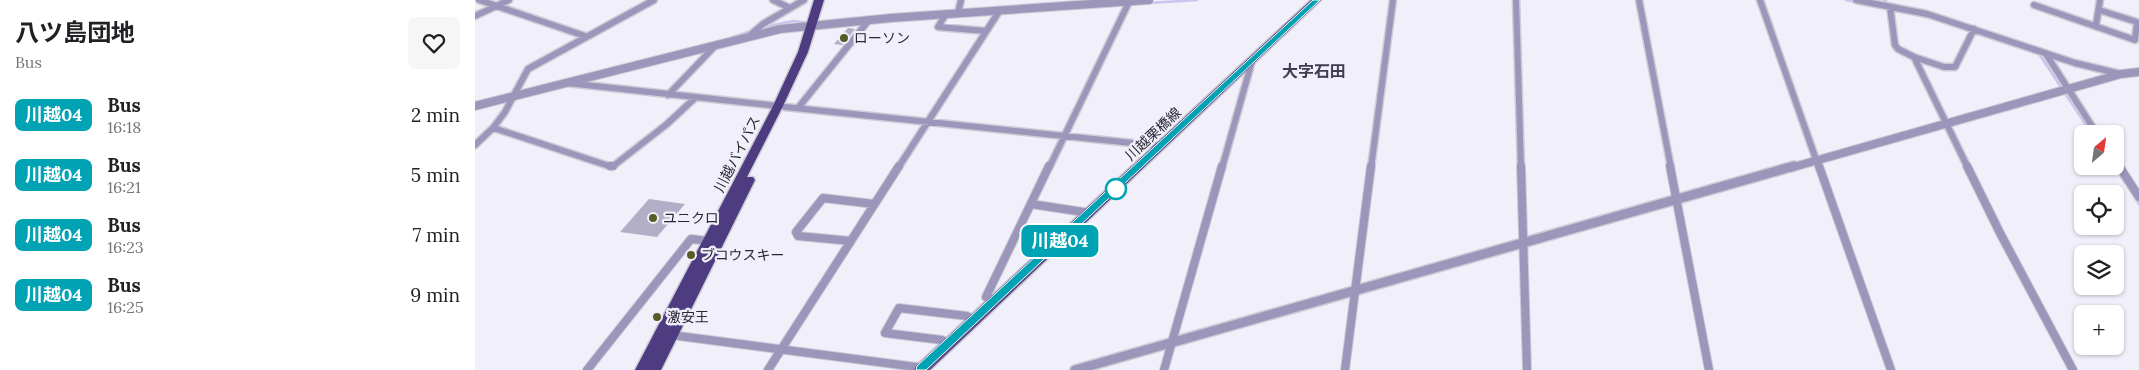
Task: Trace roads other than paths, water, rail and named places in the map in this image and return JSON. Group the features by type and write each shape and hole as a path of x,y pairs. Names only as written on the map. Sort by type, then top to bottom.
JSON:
{"highway":[{"name":"川越バイパス","path":"816,25 819,0"},
{"name":"川越バイパス","path":"654,370 782,107 826,0"},
{"name":"川越バイパス","path":"642,370 782,107"}],"main road":[{"name":"川越栗橋線","path":"923,369 1316,0"}],"street":[{"path":"479,0 585,36"},
{"path":"475,16 509,0"},
{"path":"475,145 494,128 515,96 522,78 528,69 585,36 654,0"},
{"path":"773,0 790,8"},
{"path":"749,36 763,24 804,0"},
{"path":"958,13 961,0"},
{"path":"475,106 780,29 1000,10 1057,3 1149,0"},
{"path":"1345,370 1393,0"},
{"path":"1516,0 1527,370"},
{"path":"1639,0 1709,370"},
{"path":"1761,0 1891,370"},
{"path":"1856,0 1927,14 2045,54 2121,74"},
{"path":"2096,25 2100,0"},
{"path":"995,301 985,297 1129,2"},
{"path":"2034,5 2135,40 2137,22 2099,10"},
{"path":"1890,7 1895,45 1898,49 1914,57 1944,67 1955,67 1974,29"},
{"path":"769,370 1000,10"},
{"path":"947,14 938,27 986,32"},
{"path":"798,108 869,20"},
{"path":"668,95 716,45"},
{"path":"2045,54 2091,125"},
{"path":"1914,57 2000,233 2073,370"},
{"path":"1164,370 1252,61"},
{"path":"1075,370 2121,74 2139,72"},
{"path":"567,83 1161,146"},
{"path":"494,128 612,167 667,124 695,98"},
{"path":"2124,175 2139,198"},
{"path":"851,241 798,236 796,232 823,198 874,204"},
{"path":"1031,204 1090,213"},
{"path":"587,370 691,239 709,241"},
{"path":"949,344 942,340 885,333 899,308 967,316 974,320"},
{"path":"671,335 782,348 923,369"}],"waterway":[{"path":"1149,3 1197,0"},
{"path":"1846,0 1856,2"},
{"path":"1884,0 1889,4"},
{"path":"764,27 793,21 810,23"},
{"path":"733,37 751,31"},
{"path":"2039,54 2086,125"},
{"path":"2120,175 2139,204"}],"place":[{"name":"ローソン","path":"844,38"},
{"name":"ユニクロ","path":"653,218"},
{"name":"ブコウスキー","path":"691,255"},
{"name":"激安王","path":"657,317"}],"district":[{"name":"大字石田","path":"1314,71"}]}
